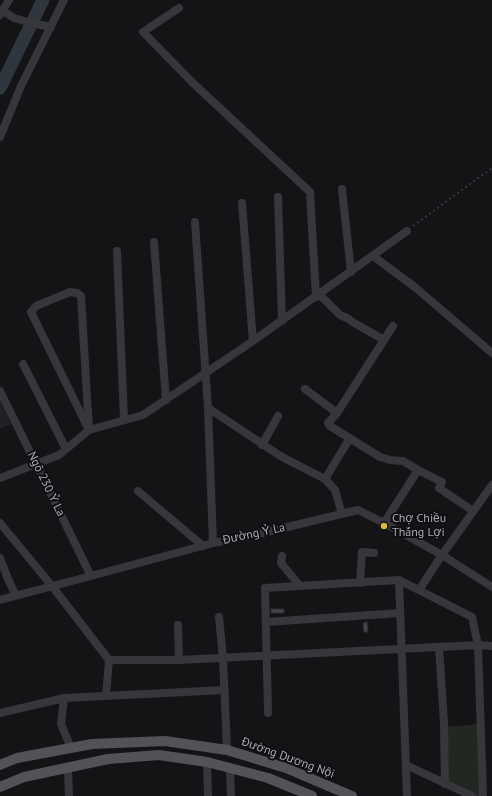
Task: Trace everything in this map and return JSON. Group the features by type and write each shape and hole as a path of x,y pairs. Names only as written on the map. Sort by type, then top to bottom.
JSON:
{"main road":[{"name":"Đường Dương Nội","path":"0,765 17,758 92,744 165,741 227,750 286,768 349,795"},
{"path":"0,786 24,777 108,759 159,756 207,762 230,768 268,778 312,796"}],"street":[{"path":"0,137 21,86 64,0"},
{"path":"6,1 1,13 31,23 51,27"},
{"path":"179,8 143,32 194,84 310,192 318,296 340,315 384,340"},
{"path":"342,189 351,272"},
{"path":"278,197 282,320"},
{"path":"242,203 252,341"},
{"path":"195,222 208,408 213,543"},
{"path":"0,478 59,454 89,430 143,415 318,296 407,231"},
{"path":"154,242 166,400"},
{"path":"117,251 124,420"},
{"path":"373,256 416,288 492,353"},
{"path":"70,292 77,293 81,296 89,430 30,312 36,306 70,292"},
{"path":"393,326 337,413 328,423 380,456 390,460 403,461 442,482 439,488 473,511"},
{"path":"23,364 66,449"},
{"path":"305,389 337,413"},
{"name":"Ngõ 230 Ỷ La","path":"0,391 91,576"},
{"path":"208,408 262,445 325,479 335,490 342,514"},
{"path":"262,445 278,416"},
{"path":"325,479 350,438"},
{"path":"384,523 418,470"},
{"path":"419,590 492,485"},
{"path":"138,491 203,546"},
{"name":"Đường Ỷ La","path":"0,600 213,543 246,537 358,510 442,555 492,587"},
{"path":"0,523 52,586 109,660 106,696"},
{"path":"360,583 362,552 374,553"},
{"path":"282,556 281,563 300,586"},
{"path":"0,558 16,596"},
{"path":"399,580 407,796"},
{"path":"268,713 265,588 399,580 472,617 478,645 483,796"},
{"path":"266,622 400,613"},
{"path":"220,617 227,750"},
{"path":"178,625 179,660"},
{"path":"109,660 179,660 478,645 492,646"},
{"path":"439,647 444,723 445,784"},
{"path":"0,713 64,698 225,690"},
{"path":"64,698 61,724 71,748"},
{"path":"207,762 208,796"},
{"path":"406,765 472,796"},
{"path":"68,768 69,796"},
{"path":"230,768 231,796"}],"path":[{"path":"407,231 492,168"}],"shaded area":[{"path":"0,400 11,424 0,429"},
{"path":"480,724 482,796 473,796 446,783 445,727"}],"building":[{"path":"271,609 284,609 284,613 271,613"},
{"path":"367,622 368,632 364,632 363,623"}],"waterway":[{"path":"0,88 43,0"}],"place":[{"name":"Chợ Chiều Thắng Lợi","path":"384,526"}]}
